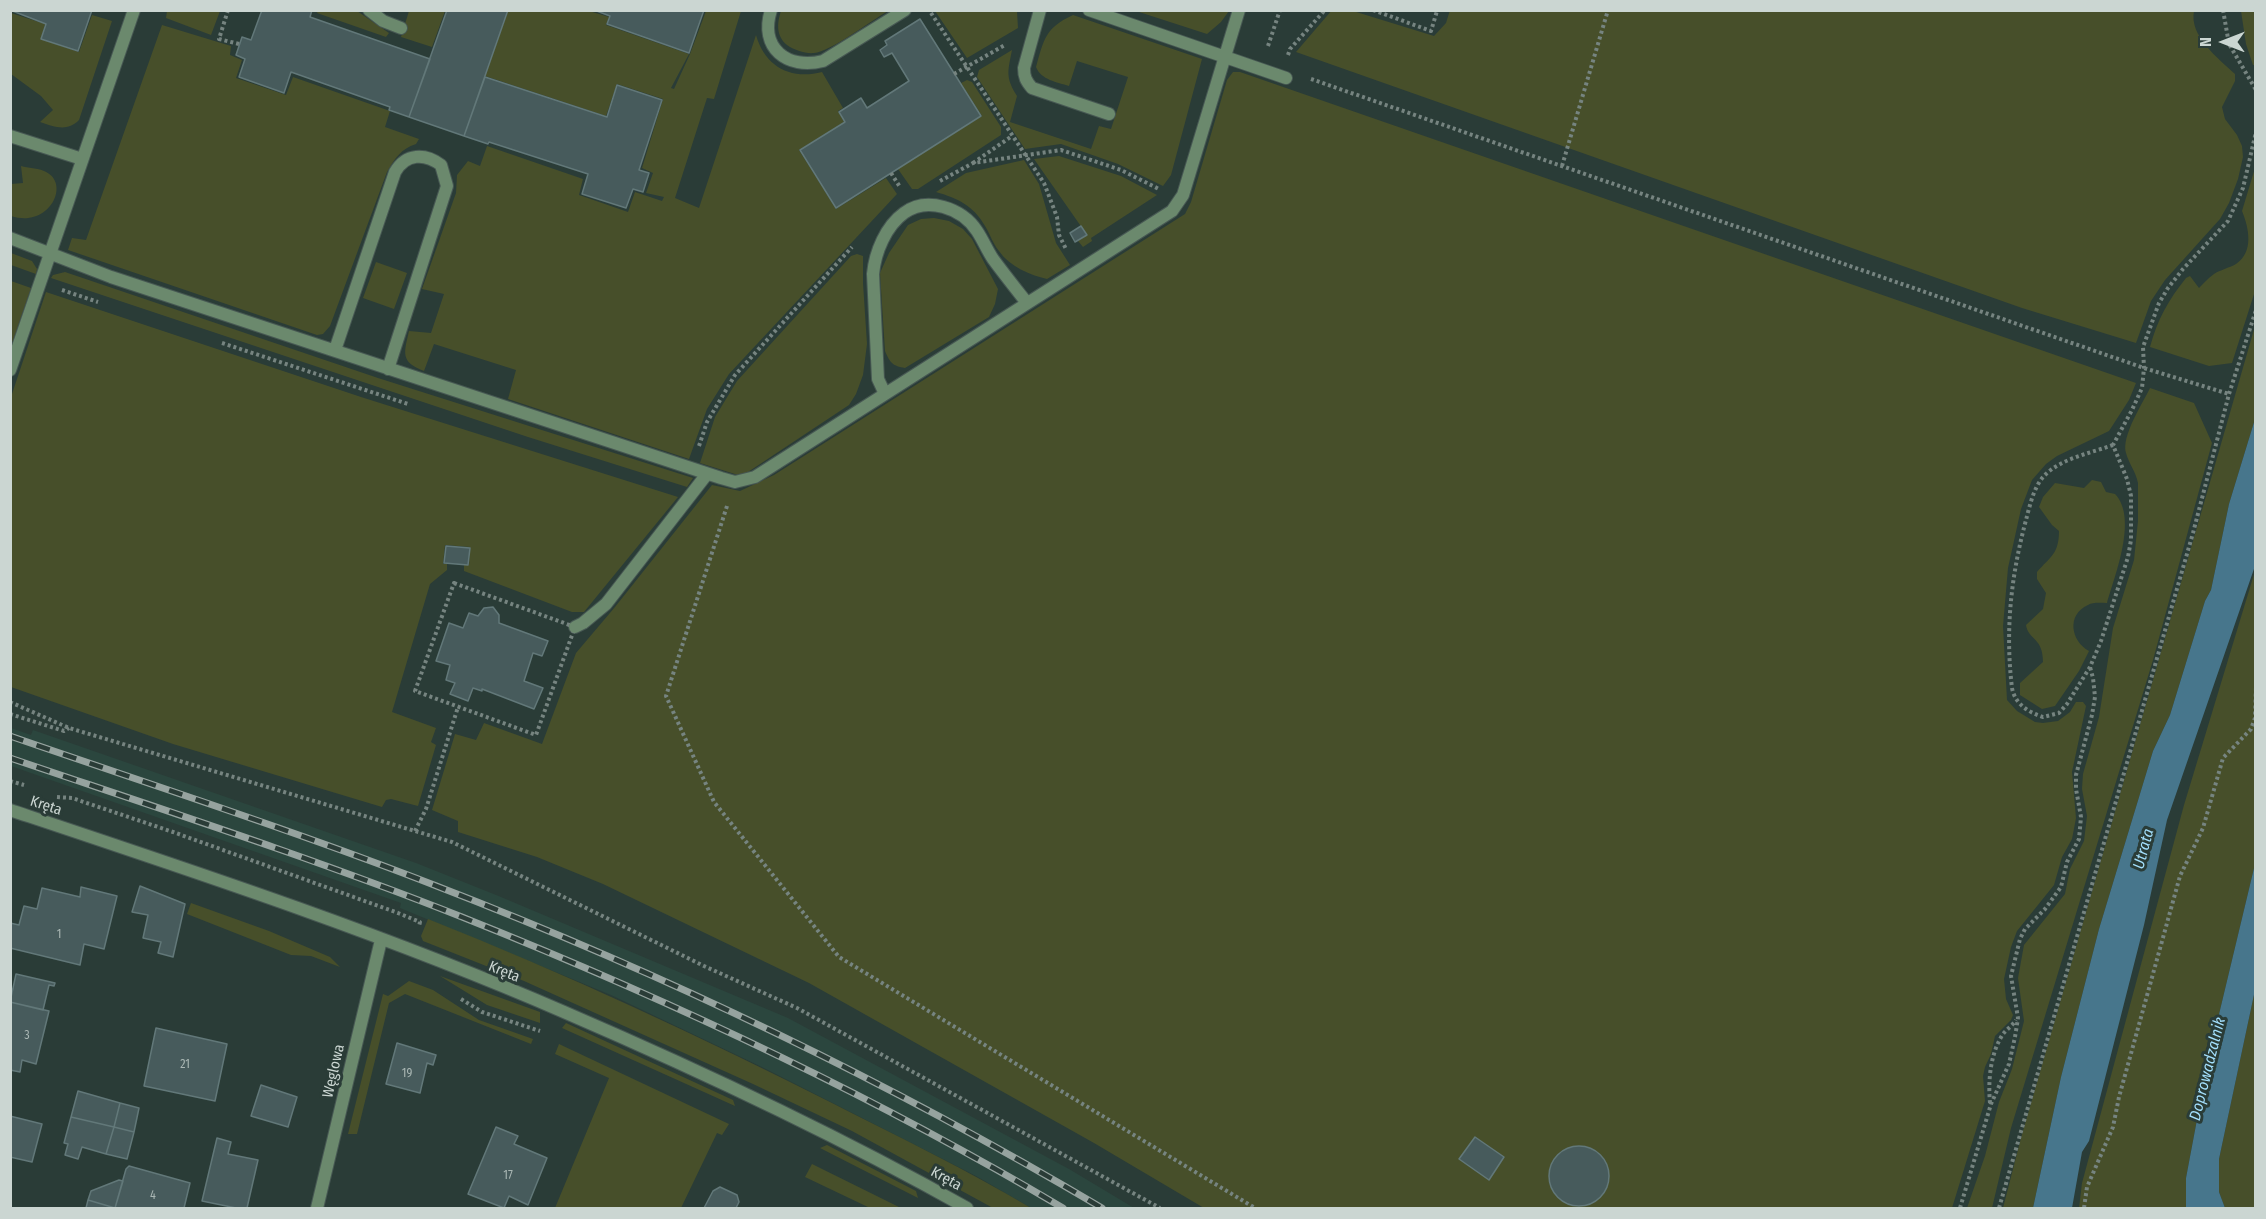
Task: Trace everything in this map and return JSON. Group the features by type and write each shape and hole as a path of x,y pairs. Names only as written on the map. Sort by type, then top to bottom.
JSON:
{"street":[{"path":"10,370 134,10"},
{"path":"369,10 383,21 401,28"},
{"path":"771,10 767,30 774,50 793,61 813,64 823,61 905,10"},
{"path":"1040,10 1024,68 1027,83 1032,88 1109,114"},
{"path":"1089,10 1284,77"},
{"path":"10,238 111,277 735,482 755,477 1165,216 1178,204 1183,195 1239,10"},
{"path":"10,136 82,159"},
{"path":"335,351 395,172 409,158 425,157 441,165 447,186 388,369"},
{"path":"885,394 878,379 874,260 891,228 902,215 912,208 922,205 936,206 965,217 976,230 989,254 1027,303"},
{"path":"575,627 606,604 707,474"},
{"name":"Kręta","path":"10,810 189,870 381,940 563,1011 728,1086 898,1170 967,1209"},
{"name":"Węglowa","path":"317,1209 381,940"}],"path":[{"path":"228,10 219,39 239,44"},
{"path":"929,10 1050,194 1063,244 1079,270"},
{"path":"1280,10 1265,54 1286,62"},
{"path":"1325,10 1290,49 1284,77 1316,80 2144,368 2229,394"},
{"path":"1373,10 1431,31 1437,11"},
{"path":"1562,166 1608,10"},
{"path":"2223,10 2229,44 2256,90"},
{"path":"954,74 1014,40 1032,38"},
{"path":"2113,445 2127,479 2131,496 2131,540 2124,574 2090,667 2059,713 2043,717 2024,707 2015,699 2012,688 2009,609 2015,562 2031,502 2043,478 2067,461 2113,445 2140,393 2144,368 2145,336 2159,303 2183,269 2228,221 2243,188 2256,132"},
{"path":"973,164 1012,136"},
{"path":"891,173 904,195"},
{"path":"1999,1209 2193,533 2229,394 2256,310"},
{"path":"735,482 666,696 714,802 839,957 1255,1209"},
{"path":"454,583 575,627 536,735 458,707 415,692 454,583"},
{"path":"1960,1209 1990,1104 2009,1064 2018,1018 2011,976 2020,939 2025,929 2045,909 2061,887 2067,862 2079,839 2081,817 2076,775 2095,697 2090,667"},
{"path":"2084,1209 2087,1187 2113,1126 2180,876 2203,828 2223,758 2251,729 2255,718 2256,687"},
{"path":"10,702 69,728 452,842 704,966 797,1008 1160,1209"},
{"path":"415,831 426,809 458,707"},
{"path":"10,714 64,731 69,728"},
{"path":"57,797 72,798 173,832 398,913 420,922 417,931"},
{"path":"454,994 482,1012 550,1034"},
{"path":"1990,1104 1988,1082 1995,1054 2004,1033 2018,1018"}],"shaded area":[{"path":"11,728 31,735 33,730 416,863 788,1018 1069,1169 1134,1208 1031,1208 976,1176 764,1068 611,995 400,908 401,903 11,766"}],"green space":[{"path":"167,10 220,11 211,35 166,18"},
{"path":"781,10 888,11 830,47 811,53 797,50 783,41 778,29"},
{"path":"1229,10 1221,22 1207,34 1136,11"},
{"path":"1332,10 1353,11 1434,36 1446,23 1450,10 2194,11 2196,29 2200,38 2213,54 2235,74 2235,81 2222,107 2225,119 2242,146 2243,157 2238,179 2220,219 2165,280 2151,301 2136,343 2022,308 1296,52"},
{"path":"318,11 357,11 389,33 386,37 317,13"},
{"path":"409,11 445,11 432,47 401,37"},
{"path":"508,11 589,11 609,17 606,25 689,54 671,88 674,89 690,54 706,11 741,11 714,99 707,98 675,198 699,208 756,35 766,55 781,68 800,74 822,72 843,108 838,111 844,122 799,150 836,209 886,178 897,194 729,374 707,409 689,459 508,399 516,370 434,344 424,371 416,368 407,360 405,351 409,331 431,333 444,294 422,289 456,193 457,175 468,161 480,166 487,146 583,179 579,195 628,212 635,192 662,201 664,197 646,193 653,173 642,168 663,99 617,84 606,116 485,76"},
{"path":"935,11 1017,11 1018,28 967,58"},
{"path":"2241,11 2255,11 2255,65 2253,65 2246,44"},
{"path":"11,13 45,24 41,39 79,52 92,15 112,21 79,120 74,124 61,127 40,122 53,110 41,96 11,74"},
{"path":"1073,15 1202,59 1171,175 1163,186 1118,164 1061,144 1025,149 977,77 979,70 1012,50 1008,74 1017,96 1010,122 1091,149 1099,126 1111,129 1128,77 1077,61 1069,86 1050,80 1038,71 1036,67 1047,35 1057,25"},
{"path":"162,25 231,46 230,55 242,60 236,78 286,95 293,77 390,111 385,127 419,139 416,144 399,155 387,172 330,326 323,334 317,335 68,250 72,238 86,240"},
{"path":"1233,72 1240,72 2136,383 2129,400 2109,431 2057,456 2046,464 2032,480 2021,509 2008,568 2003,626 2007,700 2017,711 2035,722 2043,723 2058,721 2070,712 2076,702 2083,702 2086,706 2072,772 2076,818 2072,839 2062,857 2054,885 2017,931 2011,947 2004,979 2006,999 2013,1015 1995,1036 1985,1067 1983,1076 1985,1101 1952,1208 1204,1208 1094,1143 809,983 603,884 537,857 458,832 458,821 432,810 455,734 476,740 484,723 542,744 576,653 712,485 740,491 774,475 1185,214 1191,202 1227,80"},
{"path":"967,80 972,82 1001,127 1001,135 918,189 912,189 898,169 982,116 961,83"},
{"path":"1059,156 1121,176 1157,195 1091,238 1092,241 1083,247 1078,241 1087,235 1034,159"},
{"path":"1024,160 1039,184 1056,243 1070,265 1047,279 1027,273 1009,262 997,248 976,213 958,200 936,192 966,173"},
{"path":"21,166 44,171 52,177 56,184 53,202 37,216 25,218 11,216 11,184 23,183"},
{"path":"2255,168 2255,291 2232,363 2209,366 2150,347 2164,310 2186,278 2190,276 2199,288 2214,274 2236,264 2246,253 2248,232 2242,211"},
{"path":"934,218 949,221 963,229 972,239 998,289 989,317 905,368 892,363 885,351 880,273 889,253 908,225 921,219"},
{"path":"11,253 32,261 37,269 36,274 11,265"},
{"path":"857,254 863,256 867,344 863,375 849,405 745,474 738,475 700,463 715,417 737,381 851,256"},
{"path":"376,262 407,273 394,309 363,298"},
{"path":"65,272 378,378 693,478 687,487 528,437 51,278 53,275"},
{"path":"10,281 31,288 11,346"},
{"path":"46,292 361,397 678,497 584,612 572,612 464,571 464,565 469,565 470,547 445,545 443,564 447,564 447,570 430,584 392,712 436,728 431,742 436,745 418,806 391,799 386,800 382,807 173,744 11,687 11,397"},
{"path":"2255,326 2255,419 2229,504 2211,590 2205,601 2170,715 2153,751 2099,929 2061,1077 2033,1208 2003,1208 2021,1138"},
{"path":"2150,388 2194,403 2212,443 2153,660 2011,1128 1992,1208 1967,1208 1985,1156 1999,1102 2012,1069 2024,1021 2018,978 2024,945 2065,894 2070,869 2084,841 2087,816 2082,789 2083,774 2099,717 2113,628 2134,560 2138,521 2138,483 2125,446 2130,429"},
{"path":"2092,480 2101,482 2106,492 2115,494 2122,504 2125,517 2123,547 2107,603 2088,605 2076,615 2075,635 2083,647 2089,651 2079,671 2055,706 2042,709 2020,695 2020,683 2043,662 2041,648 2027,630 2026,625 2043,609 2046,593 2037,579 2037,572 2053,554 2059,539 2059,531 2039,507 2043,497 2055,483 2084,488"},
{"path":"2255,571 2255,864 2209,1056 2186,1178 2186,1208 2079,1208 2082,1183 2184,805"},
{"path":"191,903 269,931 330,957 340,967 311,956 291,955 187,914"},
{"path":"428,919 582,984 734,1055 934,1154 1031,1208 993,1208 852,1131 753,1084 524,981 423,941 421,936"},
{"path":"440,976 540,1012 540,1023 487,1005"},
{"path":"409,981 433,990 479,1020 533,1039 531,1044 405,994 389,1003 357,1134 348,1134 383,994 388,996"},
{"path":"2255,990 2255,1208 2225,1208 2219,1192 2219,1159"},
{"path":"566,1023 733,1100 735,1106 562,1028"},
{"path":"559,1044 729,1124 722,1135 717,1133 681,1208 555,1208 609,1078 555,1054"},
{"path":"827,1145 916,1191 918,1198 820,1148"},
{"path":"812,1164 901,1208 870,1208 805,1177"}],"water":[{"name":"Utrata","path":"2255,419 2255,566 2167,820 2144,925 2089,1141 2082,1152 2072,1208 2033,1208 2061,1077 2099,929 2153,751 2170,715 2205,601 2211,590 2229,504"},
{"name":"Doprowadzalnik","path":"2255,864 2255,990 2219,1159 2219,1192 2225,1208 2186,1208 2186,1178 2209,1056"}],"building":[{"path":"10,10 92,10 78,51 41,39 46,24"},
{"path":"262,10 312,10 310,17 430,59 409,117 389,110 390,107 291,72 284,93 239,77 245,59 236,55 242,37 251,40"},
{"path":"447,10 508,10 464,136 409,117"},
{"path":"594,10 704,10 689,53 607,24 610,16"},
{"path":"920,19 981,116 836,208 800,150 845,122 839,112 861,98 867,108 909,81 892,53 884,57 880,50 887,45 885,41"},
{"path":"485,77 607,117 617,85 662,100 639,170 649,173 643,192 633,189 626,208 582,194 588,174 464,136"},
{"path":"1081,226 1087,235 1075,242 1070,233"},
{"path":"446,546 470,548 468,565 444,563"},
{"path":"493,607 499,615 499,623 548,641 542,656 533,653 524,681 543,688 534,709 482,689 482,691 473,688 468,701 450,694 455,683 446,680 450,665 436,661 449,623 463,628 469,613 478,616 484,608"},
{"path":"140,886 185,904 173,957 158,953 161,942 143,938 148,915 132,912"},
{"path":"81,887 117,896 104,949 84,944 80,965 10,948 10,923 19,925 24,906 37,909 42,888 80,897"},
{"path":"16,974 55,983 54,986 49,985 43,1010 10,1002"},
{"path":"10,1002 49,1011 36,1064 22,1060 20,1072 10,1070"},
{"path":"156,1028 227,1044 215,1101 144,1086"},
{"path":"397,1043 436,1055 433,1065 427,1063 420,1093 386,1084"},
{"path":"261,1085 297,1097 288,1127 251,1116"},
{"path":"78,1091 120,1103 114,1127 71,1117"},
{"path":"120,1103 139,1108 134,1132 114,1127"},
{"path":"10,1116 42,1124 32,1162 10,1157"},
{"path":"71,1117 114,1127 106,1154 82,1147 78,1159 65,1155 68,1144 64,1143"},
{"path":"114,1127 134,1132 127,1159 106,1154"},
{"path":"496,1127 518,1136 514,1144 547,1158 528,1205 509,1196 504,1208 468,1194"},
{"path":"1475,1137 1504,1157 1489,1180 1459,1159"},
{"path":"217,1138 231,1142 228,1154 258,1160 247,1208 202,1201"},
{"path":"1579,1146 1600,1155 1609,1176 1600,1197 1579,1206 1558,1197 1549,1176 1558,1155"},
{"path":"129,1166 190,1183 184,1208 115,1208 126,1169"},
{"path":"119,1180 123,1181 115,1208 88,1200 91,1191"},
{"path":"720,1187 737,1195 739,1202 736,1208 704,1208 713,1191"},
{"path":"88,1200 115,1208 86,1208"}],"railway":[{"path":"10,736 382,865 606,955 691,993 858,1074 1022,1162 1102,1208"},
{"path":"10,758 350,874 539,948 692,1015 843,1088 991,1166 1063,1208"}]}
